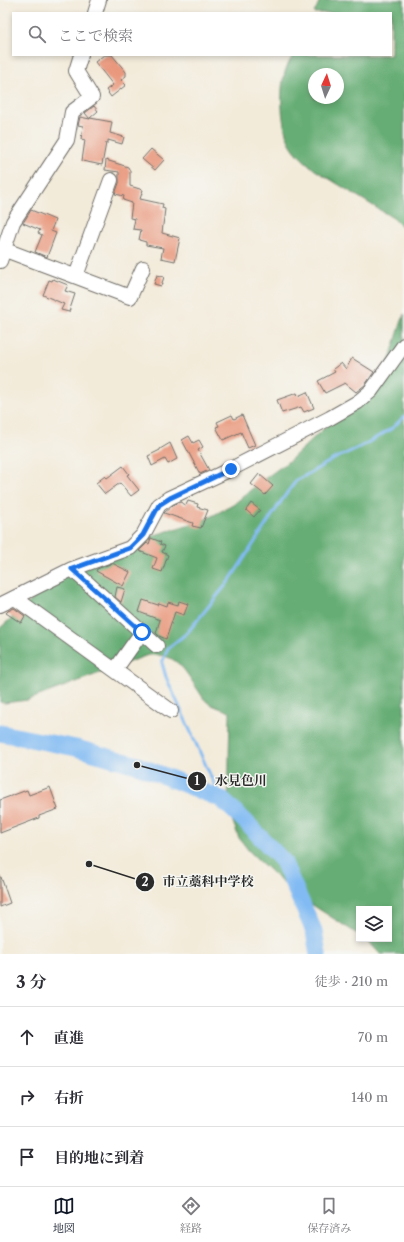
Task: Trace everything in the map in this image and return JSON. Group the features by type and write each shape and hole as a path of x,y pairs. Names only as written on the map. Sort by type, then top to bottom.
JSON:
{"street":[{"path":"95,12 99,0"},
{"path":"82,56 76,71 92,97 72,112 67,140 13,222 1,253 76,276 130,297 143,268"},
{"path":"76,276 111,180"},
{"path":"0,605 72,569 130,548 143,535 159,505 170,498 316,426 358,402 371,390 404,345"},
{"path":"72,569 157,646"},
{"path":"15,598 171,711"},
{"path":"115,670 142,632"}],"green space":[{"path":"320,0 404,0 404,228 393,218 315,170 296,152 288,138 283,120 282,88 285,72 293,56 392,56 392,12 314,12"},
{"path":"404,314 404,954 380,954 369,942 392,942 392,906 356,906 356,933 314,906 283,883 249,851 239,838 228,809 230,712 206,701 188,675 173,659 158,655 148,655 28,700 4,703 0,702 0,628 70,567 148,537 204,520 233,505 260,482 289,461 378,378 390,358"}],"building":[{"path":"103,56 113,56 126,72 126,76 121,80 126,85 111,97 106,90 113,85 95,62"},
{"path":"94,106 98,111 90,118 112,122 110,133 124,137 122,144 108,140 108,143 106,143 102,165 82,161 85,140 81,139 83,126 78,125 80,117 90,119 85,113"},
{"path":"151,149 164,160 155,170 142,159"},
{"path":"106,160 128,167 130,171 130,186 143,190 140,199 163,204 162,208 165,209 162,233 180,238 175,261 161,258 163,248 146,245 146,242 139,240 141,230 133,229 135,219 130,218 132,203 123,200 124,196 115,194 119,183 119,172 105,170"},
{"path":"31,210 55,220 51,231 56,233 47,257 35,252 42,235 38,233 40,230 23,223"},
{"path":"157,275 164,277 161,286 154,284"},
{"path":"53,279 68,285 65,291 75,294 69,312 61,310 64,304 43,295 49,280 52,281"},
{"path":"352,358 374,372 365,385 356,392 345,383 325,393 318,381 335,372 333,369 341,363 346,369"},
{"path":"307,392 314,408 304,412 301,407 282,413 277,400 297,393 298,396"},
{"path":"232,415 234,419 242,415 255,445 248,448 241,432 223,440 216,427 219,426 217,422"},
{"path":"189,436 193,443 199,440 203,447 198,450 209,470 200,474 182,440"},
{"path":"170,443 177,459 168,464 165,459 152,466 148,456"},
{"path":"123,466 129,474 127,475 139,490 131,496 120,483 105,494 96,483 105,476 107,478"},
{"path":"259,474 273,486 265,495 251,484"},
{"path":"188,501 198,504 197,507 208,510 201,528 192,526 193,523 164,513 173,505 180,502 186,505"},
{"path":"251,503 260,510 254,517 246,510"},
{"path":"151,538 161,542 160,544 165,546 162,552 168,555 162,572 153,569 157,558 139,551 147,543 149,544"},
{"path":"112,563 130,572 123,586 96,571 97,569"},
{"path":"117,587 125,589 121,602 115,597"},
{"path":"143,600 158,605 159,603 167,606 168,602 178,605 179,601 188,604 184,615 175,612 166,639 156,633 160,620 139,612"},
{"path":"14,608 25,616 21,623 6,613"},
{"path":"50,787 58,809 0,833 0,800 27,790 29,795"},
{"path":"0,877 10,903 0,907"}],"waterway":[{"path":"221,799 166,677 162,663 168,648 187,633 230,580 296,481 391,429 404,417"},
{"path":"0,733 76,748 137,765 221,799 246,822 283,861 314,931 318,954"}],"place":[{"name":"水見色川","path":"137,765"},
{"name":"市立藁科中学校","path":"89,864"}],"route":[{"path":"142,632 72,569 130,548 143,535 159,505 170,498 231,469"}]}
